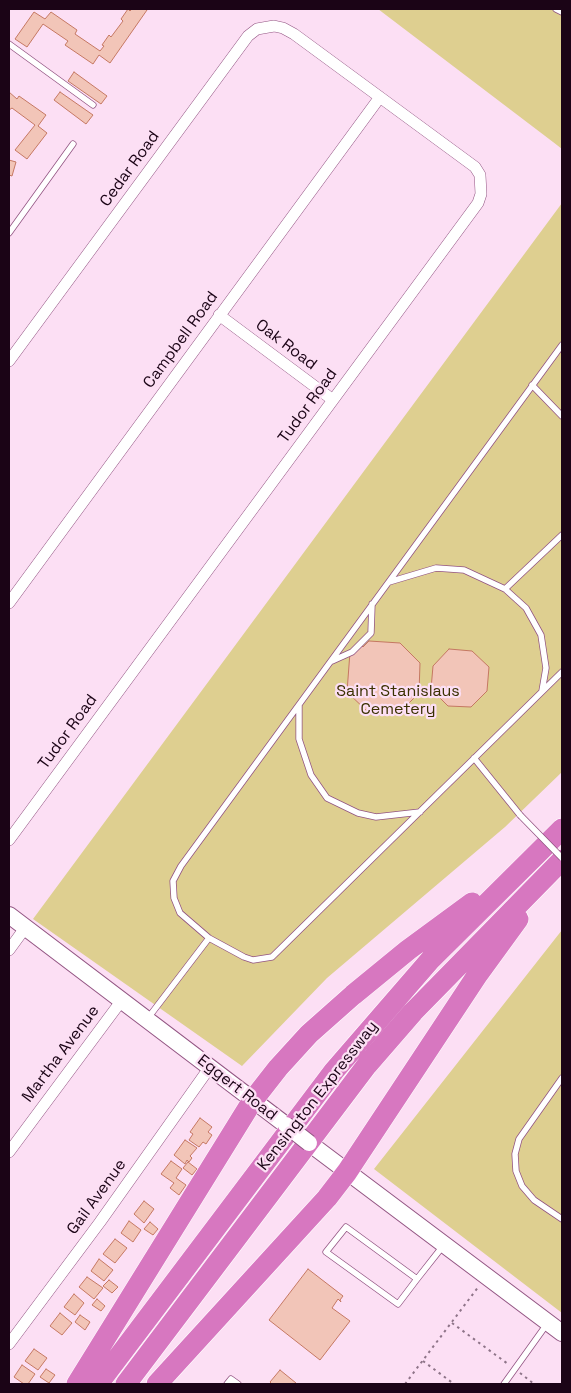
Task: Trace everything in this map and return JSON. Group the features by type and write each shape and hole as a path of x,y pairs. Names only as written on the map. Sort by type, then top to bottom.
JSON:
{"highway":[{"name":"Kensington Expressway","path":"98,1384 334,1071 431,959 562,829"},
{"path":"157,1384 327,1198 343,1169 478,974 560,862"},
{"name":"Kensington Expressway","path":"126,1384 367,1065 420,1005 560,862"},
{"path":"77,1384 255,1102 290,1055 328,1016 408,950 526,865"}],"street":[{"name":"Cedar Road","path":"9,362 248,36 257,29 266,26 283,28 294,34"},
{"name":"Tudor Road","path":"9,840 478,204 482,185 480,175 475,167 294,34"},
{"name":"Campbell Road","path":"9,603 380,97"},
{"name":"Oak Road","path":"220,315 333,400"},
{"name":"Eggert Road","path":"9,915 562,1333"},
{"path":"9,950 25,928"},
{"name":"Martha Avenue","path":"9,1152 122,1000"},
{"name":"Gail Avenue","path":"9,1344 100,1222 210,1067"}],"lane":[{"path":"556,9 562,12"},
{"path":"9,44 93,106"},
{"path":"9,233 73,144"},
{"path":"562,345 181,866 173,881 174,898 180,913 209,938 252,960 272,957 562,672"},
{"path":"532,386 562,416"},
{"path":"505,589 562,534"},
{"path":"389,582 436,568 464,570 505,589 526,608 541,635 546,668 542,692"},
{"path":"330,662 352,652 372,633 372,604"},
{"path":"299,705 299,740 312,775 328,798 358,813 376,817 420,812"},
{"path":"474,758 560,862"},
{"path":"147,1019 209,938"},
{"path":"562,1078 519,1138 515,1154 516,1171 522,1186 534,1200 562,1219"},
{"path":"417,1280 346,1227 326,1252 398,1304 417,1280 444,1244"},
{"path":"504,1384 549,1322"},
{"path":"227,1384 231,1379 238,1384"}],"path":[{"path":"405,1384 487,1276"},
{"path":"452,1323 534,1384"},
{"path":"423,1361 454,1384"}],"green space":[{"path":"378,9 562,9 562,149 553,142"},
{"name":"Saint Stanislaus Cemetery","path":"562,203 562,772 505,827 327,978 242,1066 33,919"},
{"path":"562,930 562,1313 374,1169"}],"building":[{"path":"128,9 130,11 132,9 147,10 110,63 99,55 93,64 65,45 68,41 43,24 27,47 15,39 34,12 45,19 51,12 77,30 75,34 100,51 109,35 111,37 123,21 121,19"},
{"path":"74,72 107,96 101,104 68,81"},
{"path":"9,92 17,99 19,96 46,115 38,126 47,133 27,159 15,150 35,125 12,108 9,110"},
{"path":"60,92 93,115 86,124 54,100"},
{"path":"9,160 16,162 12,176 9,175"},
{"path":"369,641 400,643 420,663 419,693 398,714 368,712 347,692 350,652 359,643 363,647"},
{"path":"449,649 472,651 489,667 487,691 471,707 448,706 431,689 433,666"},
{"path":"200,1118 212,1127 208,1132 212,1135 206,1144 203,1142 199,1147 189,1140 193,1134 190,1132"},
{"path":"185,1140 197,1148 190,1156 192,1158 189,1162 187,1160 185,1164 174,1155"},
{"path":"171,1161 182,1169 176,1178 186,1185 179,1195 170,1188 174,1183 161,1174"},
{"path":"188,1162 197,1169 192,1175 183,1168"},
{"path":"144,1201 154,1209 144,1223 134,1214"},
{"path":"129,1221 141,1230 133,1242 121,1233"},
{"path":"150,1222 158,1229 153,1235 144,1229"},
{"path":"115,1239 127,1248 115,1263 103,1254"},
{"path":"99,1259 113,1270 104,1281 91,1271"},
{"path":"308,1269 343,1296 340,1300 341,1302 338,1299 332,1308 350,1321 320,1360 269,1320"},
{"path":"87,1277 103,1288 94,1299 79,1287"},
{"path":"109,1280 118,1287 112,1293 103,1286"},
{"path":"74,1294 84,1303 75,1315 64,1307"},
{"path":"97,1299 105,1306 101,1311 92,1305"},
{"path":"60,1313 72,1323 62,1335 50,1326"},
{"path":"80,1315 90,1322 85,1330 75,1322"},
{"path":"34,1349 47,1358 38,1370 25,1361"},
{"path":"22,1365 35,1374 28,1384 24,1384 14,1377"},
{"path":"46,1369 55,1375 49,1383 40,1377"},
{"path":"280,1370 296,1383 272,1384 270,1382"}]}
